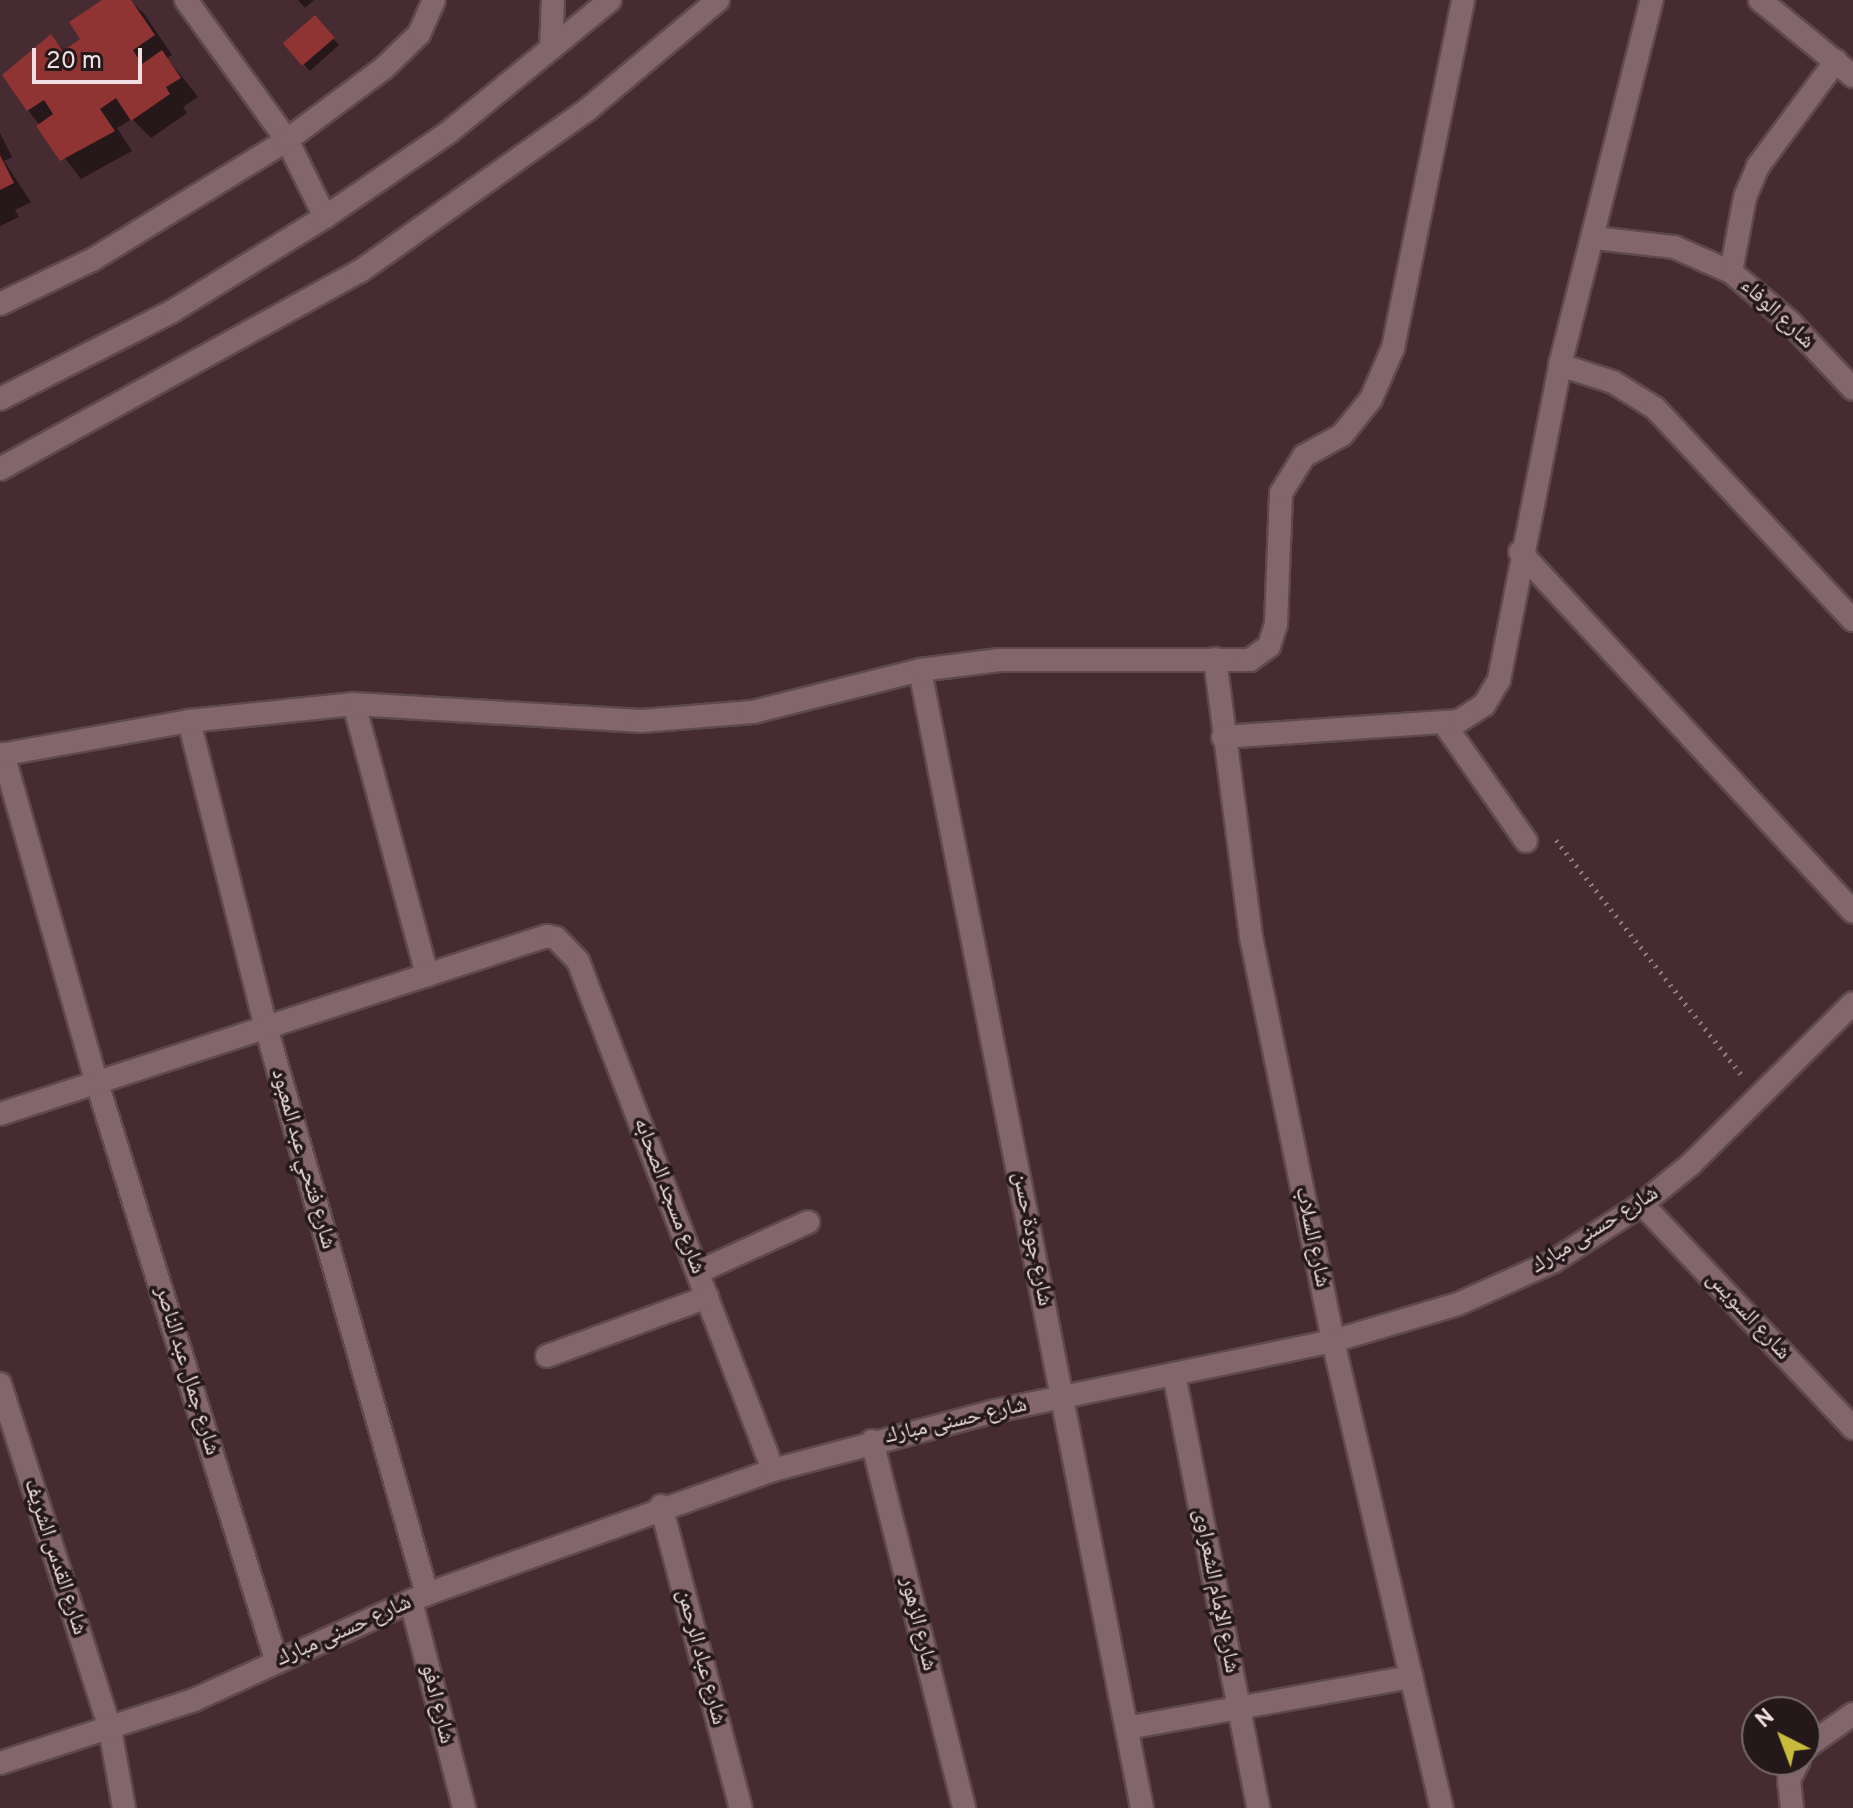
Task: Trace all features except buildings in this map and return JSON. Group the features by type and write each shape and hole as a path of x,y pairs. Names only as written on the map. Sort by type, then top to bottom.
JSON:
{"street":[{"path":"186,0 287,140 325,217"},
{"path":"0,304 106,253 287,140 384,68 419,34 434,0"},
{"path":"551,49 553,0"},
{"path":"0,399 171,312 325,217 449,132 610,0"},
{"path":"0,469 359,272 587,110 718,0"},
{"path":"2,754 189,721 354,704 641,721 753,712 920,670 999,660 1250,660 1269,646 1276,624 1281,493 1304,456 1342,435 1371,399 1393,348 1463,0"},
{"path":"1223,737 1459,721 1484,705 1499,680 1520,552 1560,365 1595,238 1652,0"},
{"path":"1760,0 1853,76"},
{"path":"1731,272 1745,197 1758,166 1836,61"},
{"name":"شارع الوفاء","path":"1595,238 1674,247 1731,272 1789,321 1853,389"},
{"path":"1560,365 1613,382 1655,408 1853,620"},
{"path":"1520,552 1853,911"},
{"name":"شارع السلاب","path":"1215,659 1251,937 1333,1341 1442,1808"},
{"name":"شارع جودة حسن","path":"920,670 1142,1808"},
{"path":"0,1114 427,975 354,704"},
{"name":"شارع فتحي عبد المعبود","path":"189,721 266,1027 419,1597"},
{"path":"1443,722 1526,841"},
{"name":"شارع جمال عبد الناصر","path":"2,754 97,1083 276,1660"},
{"name":"شارع مسجد الصحابه","path":"427,975 547,936 566,944 578,961 773,1470"},
{"name":"شارع حسنى مبارك","path":"0,1763 194,1700 419,1597 661,1506 773,1470 872,1441 1333,1341 1458,1304 1554,1261 1642,1204 1759,1097 1853,1003"},
{"name":"شارع السويس","path":"1642,1204 1853,1428"},
{"path":"698,1272 808,1222"},
{"path":"547,1356 707,1297"},
{"name":"شارع الإمام الشعراوى","path":"1174,1374 1258,1808"},
{"name":"شارع القدس الشريف","path":"0,1384 8,1438 110,1729 124,1808"},
{"name":"شارع الزهور","path":"872,1441 964,1808"},
{"name":"شارع عباد الرحمن","path":"661,1506 741,1808"},
{"name":"شارع ادفو","path":"419,1597 464,1808"},
{"path":"1127,1728 1411,1677"},
{"path":"1821,1737 1853,1714"},
{"path":"1791,1776 1792,1808"}],"path":[{"path":"1526,841 1549,832 1759,1097"}]}
